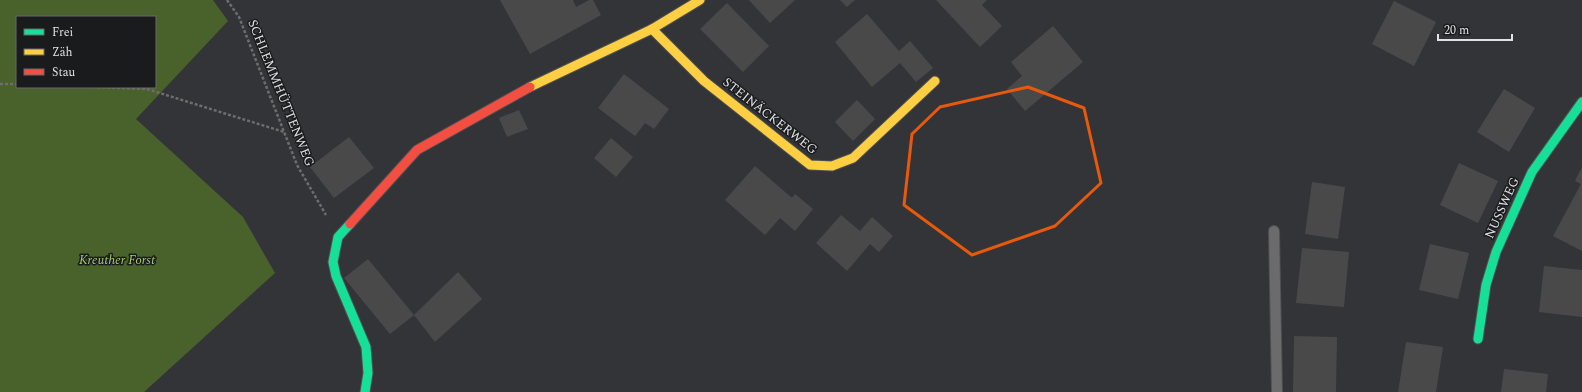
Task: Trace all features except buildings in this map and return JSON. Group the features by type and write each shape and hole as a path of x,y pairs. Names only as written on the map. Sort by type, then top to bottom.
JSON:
{"street":[{"path":"365,392 368,373 366,347 336,276 333,262 338,237 418,150 519,92 652,29 700,0"},
{"name":"STEINÄCKERWEG","path":"652,29 704,81 810,165 832,166 853,158 935,81"},
{"name":"NUSSWEG","path":"1478,339 1486,285 1496,252 1532,172 1574,111 1582,102"}],"lane":[{"path":"1274,231 1277,392"}],"path":[{"name":"SCHLEMMHÜTTENWEG","path":"227,0 238,16 297,165 338,237"},
{"path":"0,84 16,84"},
{"path":"120,88 147,89 284,132"}],"highlighted area":[{"path":"1028,87 1084,108 1101,183 1055,226 972,255 904,205 912,134 940,107"}],"green space":[{"name":"Kreuther Forst","path":"0,0 213,0 228,21 136,119 243,217 275,273 144,392 0,392"}],"traffic: fast":[{"path":"1478,339 1486,285 1496,252 1532,172 1582,102"},
{"path":"350,224 338,237 333,262 336,276 366,347 368,373 365,392"}],"traffic: slow":[{"path":"530,87 652,29 700,0"},
{"path":"652,29 704,81 810,165 832,166 853,158 935,81"}],"traffic: jam":[{"path":"350,224 417,150 530,87"}]}
